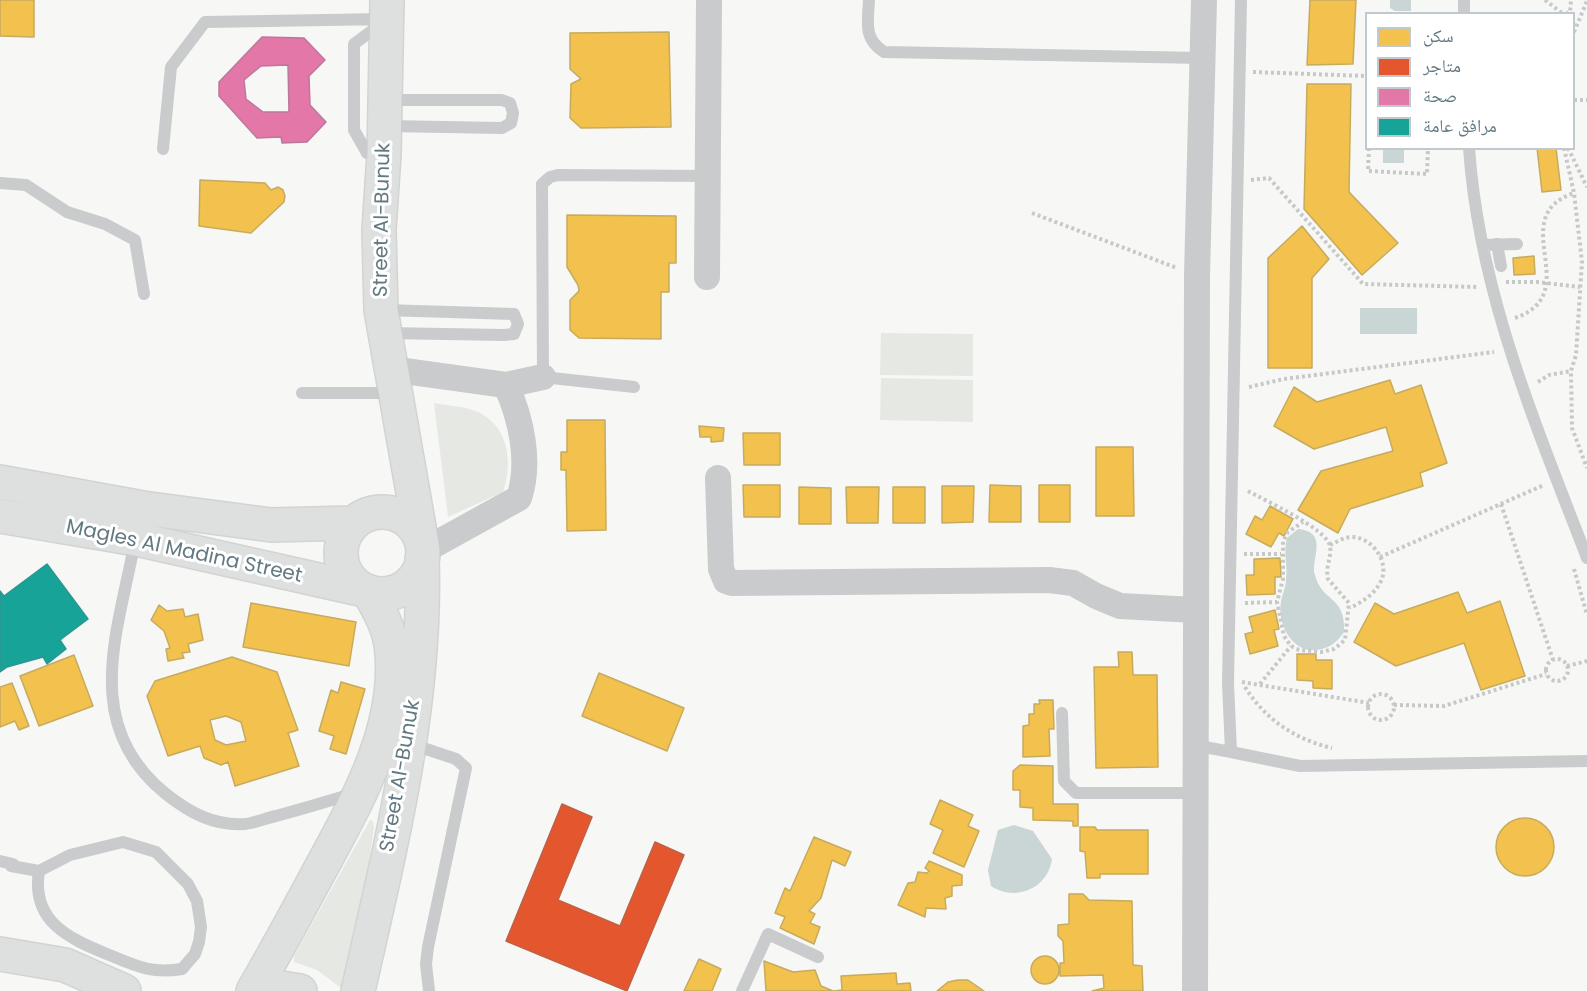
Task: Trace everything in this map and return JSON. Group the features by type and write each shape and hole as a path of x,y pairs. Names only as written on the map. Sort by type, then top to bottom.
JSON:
{"main road":[{"name":"Street Al-Bunuk","path":"364,985 411,744 420,649 422,551 382,313 379,230 385,127 387,10"},
{"name":"Magles Al Madina Street","path":"0,482 368,591"},
{"path":"387,512 410,522 422,551 419,570 404,587 382,594 368,591 349,578 341,556 342,544 353,523 369,514 387,512"},
{"name":"Magles Al Madina Street","path":"0,516 140,523 271,525 353,523"},
{"name":"Street Al-Bunuk","path":"253,991 362,791 381,737 393,671 389,635 368,591"},
{"path":"0,954 65,965 124,991"},
{"path":"260,991 275,987 300,991"}],"street":[{"path":"707,277 709,0"},
{"path":"1195,991 1197,276 1204,0"},
{"path":"392,381 506,385 543,377"},
{"path":"422,551 519,498 525,480 519,414 506,385"},
{"path":"718,478 721,569 726,581 732,583 1049,580 1073,583 1120,606 1195,610"}],"lane":[{"path":"868,0 868,31 872,44 884,52 1202,58"},
{"path":"1231,752 1228,683 1241,0"},
{"path":"385,127 502,128 511,123 513,113 510,103 502,100 385,127 367,153 354,130 354,44 387,10"},
{"path":"163,149 171,67 205,22 387,10"},
{"path":"1468,150 1483,245 1502,331 1587,558"},
{"path":"634,387 543,377 542,183 558,175 709,176"},
{"path":"0,183 26,185 67,212 105,224 135,240 144,294"},
{"path":"1497,244 1501,266"},
{"path":"1483,245 1517,244"},
{"path":"382,313 514,314 518,324 514,334 504,335 382,313"},
{"path":"302,393 392,381"},
{"path":"140,523 112,663 111,698 119,733 132,760 159,788 186,809 221,823 246,824 362,791"},
{"path":"1062,713 1064,781 1076,793 1194,792"},
{"path":"411,744 456,759 466,768 428,947 426,964 429,991"},
{"path":"1194,745 1300,766 1587,760"},
{"path":"0,861 13,864 11,867 39,871 70,855 104,845 123,842 156,852 188,884 197,901 201,927 195,954 182,969 156,972 79,943 52,925 39,894 39,871"},
{"path":"742,991 768,934 818,957"}],"path":[{"path":"1545,0 1562,12"},
{"path":"1575,30 1587,1"},
{"path":"1250,83 1251,72 1365,76"},
{"path":"1369,150 1368,171 1427,174 1428,150"},
{"path":"1564,150 1574,193 1584,262 1580,287 1576,355 1571,371 1572,428 1587,468"},
{"path":"1569,150 1587,186"},
{"path":"1248,169 1248,180 1269,178 1363,284 1477,288"},
{"path":"1515,318 1531,312 1543,300 1550,283 1550,270 1543,240 1543,224 1549,208 1560,198 1574,193"},
{"path":"1032,213 1197,276"},
{"path":"1505,282 1550,283 1580,287"},
{"path":"1242,389 1284,379 1494,352"},
{"path":"1533,384 1549,375 1571,371"},
{"path":"1239,486 1303,522 1325,535 1330,545 1328,579 1346,599 1350,608 1344,640 1334,649 1308,652 1291,646 1280,626 1277,602 1283,579 1281,554 1283,541 1288,532 1303,522"},
{"path":"1380,557 1542,486"},
{"path":"1501,504 1553,660"},
{"path":"1330,545 1346,538 1361,538 1373,546 1380,557 1383,568 1381,580 1368,597 1350,608"},
{"path":"1238,554 1281,554"},
{"path":"1236,603 1277,602"},
{"path":"1260,684 1291,646"},
{"path":"1553,660 1564,662 1567,666"},
{"path":"1553,660 1546,668 1546,674 1550,679 1560,680 1565,677 1567,666"},
{"path":"1567,666 1587,661"},
{"path":"1239,670 1242,681 1258,707 1274,723 1323,746 1341,750"},
{"path":"1395,705 1444,706 1546,674"},
{"path":"1242,681 1369,703"},
{"path":"1382,693 1393,699 1395,705 1391,716 1380,720 1370,714 1369,703 1372,697 1382,693"}],"shaded area":[{"path":"1390,0 1411,0 1411,11 1395,11 1390,8"},
{"path":"1383,150 1404,150 1404,163 1383,163"},
{"path":"1360,308 1417,308 1417,334 1360,334"},
{"path":"881,333 973,334 973,376 880,375"},
{"path":"881,378 973,380 973,422 880,420"},
{"path":"434,403 469,409 490,420 503,437 508,459 503,492 448,517"},
{"path":"1298,529 1308,531 1313,535 1317,548 1314,569 1318,584 1338,605 1344,620 1344,632 1335,643 1318,650 1305,649 1292,641 1281,618 1280,610 1286,574 1286,543 1287,538"},
{"path":"370,820 373,821 374,828 353,965 341,988 317,970 294,962 294,956"},
{"path":"1014,825 1033,831 1052,859 1044,878 1037,885 1029,890 1010,893 991,886 988,870 998,830"}],"building: سكن":[{"path":"0,0 34,0 34,37 0,36"},
{"path":"1310,0 1356,0 1353,64 1307,65"},
{"path":"669,32 671,127 581,128 570,118 571,84 581,79 570,69 570,33"},
{"path":"1307,84 1351,84 1349,192 1398,243 1362,275 1304,209"},
{"path":"1537,150 1556,150 1561,190 1542,192"},
{"path":"200,180 265,183 271,190 278,187 283,190 284,202 251,233 199,226"},
{"path":"567,215 676,216 676,263 669,263 669,292 661,292 661,339 579,338 570,330 570,300 579,291 567,267"},
{"path":"1302,226 1329,259 1312,278 1312,368 1268,368 1268,258"},
{"path":"1534,256 1535,274 1514,275 1513,258"},
{"path":"1390,380 1395,394 1421,385 1447,463 1420,473 1423,486 1350,509 1338,533 1298,510 1321,471 1393,451 1386,427 1314,449 1274,426 1294,387 1317,402"},
{"path":"567,420 605,420 606,530 567,531 566,470 561,470 561,452 567,452"},
{"path":"699,426 724,428 723,441 711,442 711,437 700,437"},
{"path":"743,433 780,433 780,465 744,465"},
{"path":"1096,447 1133,447 1134,516 1096,516"},
{"path":"743,485 780,485 780,517 744,517"},
{"path":"990,485 1021,486 1021,522 989,522"},
{"path":"1039,485 1070,485 1070,522 1039,522"},
{"path":"942,486 974,486 973,522 942,523"},
{"path":"799,487 831,488 831,524 799,524"},
{"path":"846,487 879,487 878,523 847,523"},
{"path":"893,487 925,487 925,523 893,523"},
{"path":"1270,506 1293,519 1284,536 1279,533 1271,547 1246,534 1255,516 1262,520"},
{"path":"1280,558 1281,577 1275,577 1275,594 1247,595 1246,575 1254,575 1254,559"},
{"path":"1458,592 1467,613 1500,601 1525,676 1481,690 1464,643 1396,666 1354,642 1375,603 1394,614"},
{"path":"251,603 356,622 349,666 243,647"},
{"path":"159,605 167,611 183,609 185,617 198,614 203,640 188,644 190,652 182,653 184,658 168,661 166,649 170,648 164,631 151,620"},
{"path":"1275,610 1279,629 1274,630 1278,646 1250,654 1245,634 1253,632 1249,617"},
{"path":"1118,652 1132,652 1133,675 1157,675 1158,767 1096,768 1094,667 1119,667"},
{"path":"1297,654 1316,654 1316,660 1332,660 1332,689 1313,688 1313,681 1297,680"},
{"path":"74,655 93,706 39,726 20,676"},
{"path":"232,657 277,672 298,730 288,733 299,766 235,786 228,762 221,765 204,758 200,746 168,756 147,696 155,681","holes":["226,716 241,722 246,741 226,745 215,740 210,720"]},
{"path":"599,673 684,708 667,751 582,716"},
{"path":"341,682 365,689 346,754 330,749 334,736 319,731 331,690 338,693"},
{"path":"12,683 29,726 19,730 15,721 0,727 0,687"},
{"path":"1039,700 1053,700 1054,729 1049,729 1050,756 1023,757 1023,726 1029,725 1029,714 1034,714 1034,704 1040,704"},
{"path":"1020,765 1053,766 1053,804 1078,804 1078,826 1073,826 1073,821 1033,820 1033,808 1020,807 1020,790 1013,790 1013,771"},
{"path":"940,800 973,815 968,826 979,831 964,867 933,853 943,830 930,824"},
{"path":"1525,818 1536,820 1549,831 1554,847 1552,858 1541,871 1525,876 1514,874 1501,863 1496,847 1498,836 1509,823"},
{"path":"1080,827 1095,827 1097,830 1148,830 1148,874 1100,874 1100,878 1087,878 1085,852 1080,851"},
{"path":"814,837 851,852 845,866 832,860 821,898 809,911 815,914 810,923 820,927 814,944 780,928 785,917 775,913 785,888 790,891"},
{"path":"929,861 962,875 962,885 952,886 952,896 945,898 946,909 926,908 925,917 898,905 908,883 915,882 918,872 927,873 929,871 925,868"},
{"path":"1069,894 1083,894 1089,900 1132,901 1133,965 1142,966 1143,991 1092,991 1104,988 1103,975 1060,976 1060,963 1064,963 1063,941 1058,936 1058,925 1069,924"},
{"path":"1045,956 1055,960 1059,970 1055,980 1045,984 1035,980 1031,970 1035,960"},
{"path":"699,959 721,969 712,991 684,991"},
{"path":"764,961 793,972 815,970 821,986 833,991 766,991"},
{"path":"896,973 897,984 910,983 911,991 834,991 842,990 841,976"},
{"path":"968,980 984,991 937,991 948,982"}],"building: متاجر":[{"path":"562,804 592,817 558,900 620,926 655,842 684,855 627,991 506,941"}],"building: صحة":[{"path":"262,37 304,38 325,60 309,76 310,105 326,122 307,142 282,143 281,137 257,138 219,96 219,82","holes":["288,65 289,112 263,112 246,99 244,80 261,66"]}],"building: مرافق عامة":[{"path":"47,564 88,619 60,640 66,649 47,664 43,657 7,667 0,672 0,591 4,596"}]}
